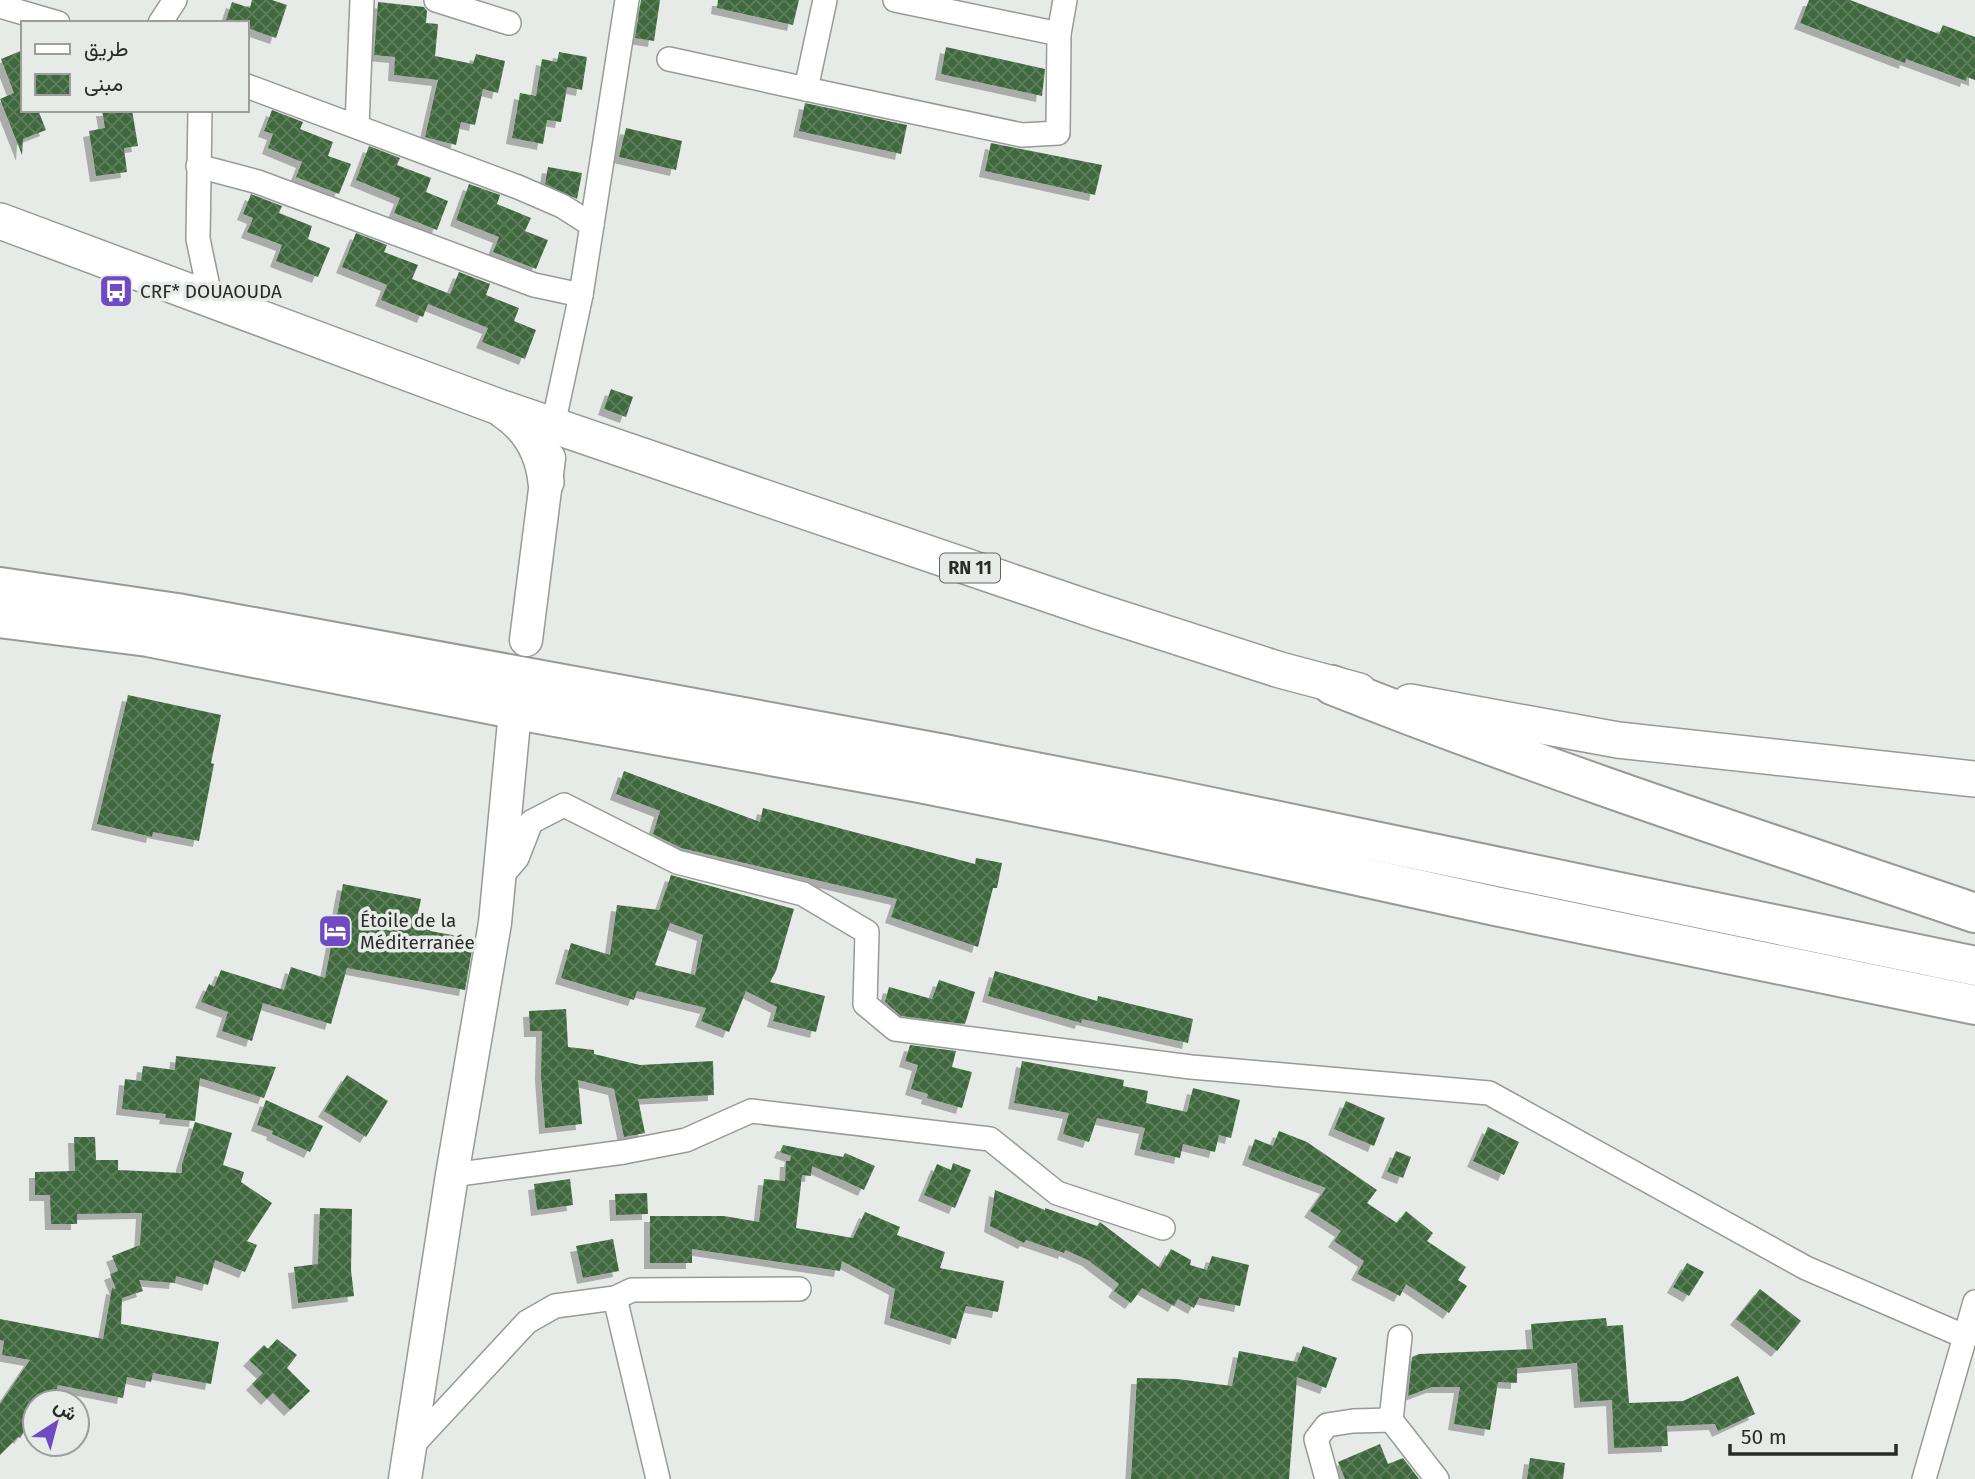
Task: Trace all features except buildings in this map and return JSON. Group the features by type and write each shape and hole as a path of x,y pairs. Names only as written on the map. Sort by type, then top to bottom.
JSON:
{"highway":[{"path":"0,587 204,618 1053,775 1975,966"},
{"path":"0,618 148,637 566,719 920,783 1975,1005"},
{"path":"1332,685 1445,730 1604,787 1975,913"}],"main road":[{"name":"RN 11","path":"0,221 499,407 1084,607 1332,685 1450,711 1618,740 1975,779"},
{"path":"499,407 520,423 528,433 541,456 546,482"},
{"path":"526,640 553,425"},
{"path":"546,482 557,461 576,447 611,444"},
{"path":"405,1479 452,1175 495,923 515,711"}],"street":[{"path":"161,21 175,0"},
{"path":"357,126 362,0"},
{"path":"436,0 509,23"},
{"path":"553,425 581,295 627,0"},
{"path":"806,89 825,0"},
{"path":"895,0 1059,34"},
{"path":"669,59 1022,135 1059,134 1059,34 1065,0"},
{"path":"0,6 54,15"},
{"path":"248,86 540,197 562,206 592,225"},
{"path":"200,112 198,239 211,301"},
{"path":"198,166 258,182 534,285 581,295"},
{"path":"499,879 517,859 531,822 564,805 677,862 803,894 867,932 865,1004 895,1029 1191,1067 1489,1093 1806,1268 1966,1337"},
{"path":"1936,996 1975,1018"},
{"path":"452,1175 624,1152 685,1140 751,1111 990,1139 1057,1193 1163,1228"},
{"path":"410,1448 527,1322 555,1306 615,1298 632,1290 799,1289"},
{"path":"615,1298 658,1479"},
{"path":"1924,1479 1975,1302"},
{"path":"1400,1337 1391,1420 1437,1479"},
{"path":"1326,1479 1316,1439 1327,1425 1391,1420"}],"place":[{"name":"CRF* DOUAOUDA","path":"116,291"},
{"name":"Étoile de la Méditerranée","path":"335,931"}]}
